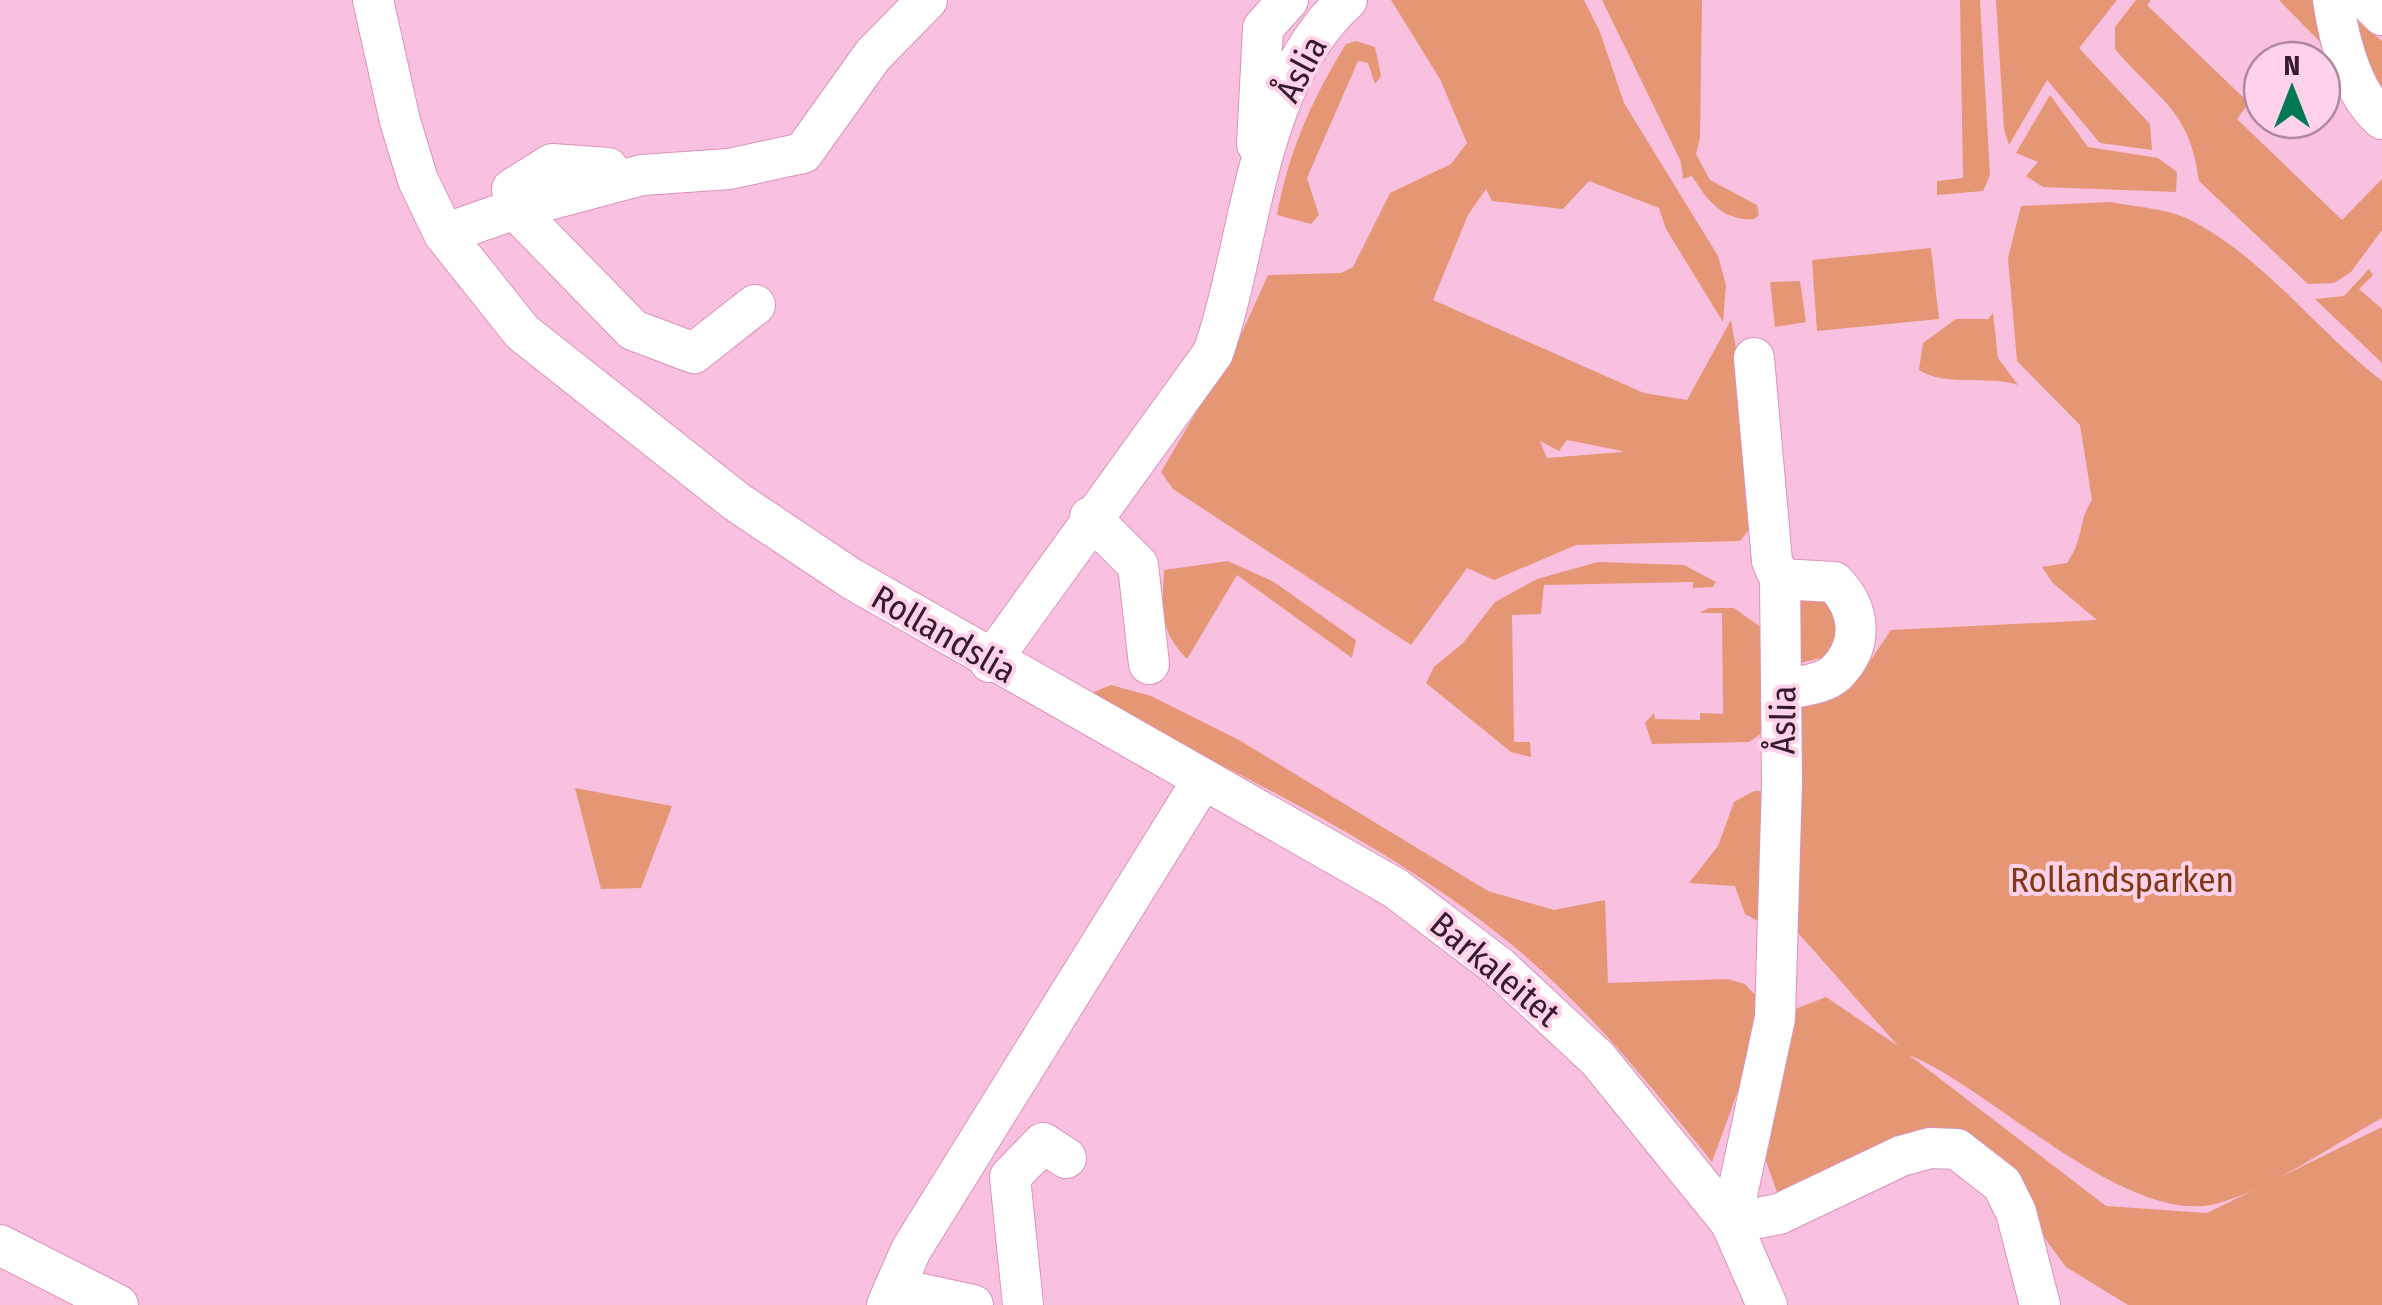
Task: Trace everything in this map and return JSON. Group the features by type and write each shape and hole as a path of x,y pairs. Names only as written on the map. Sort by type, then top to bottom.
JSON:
{"street":[{"name":"Rollandslia","path":"373,0 400,121 418,180 444,234 522,332 745,508 852,579 1202,781"},
{"path":"444,234 515,209 642,175 730,168 803,154 873,55 927,0"},
{"path":"1258,158 1255,117 1263,28 1288,0"},
{"name":"Åslia","path":"990,662 1090,517 1213,353 1226,314 1258,158 1292,79 1331,14 1346,0"},
{"path":"2333,0 2338,32 2358,84 2382,120"},
{"path":"2367,0 2382,15"},
{"path":"608,168 552,164 512,189 515,209 634,330 694,353 755,306"},
{"name":"Åslia","path":"1731,1223 1764,1084 1775,1018 1783,690 1780,579 1772,561 1754,358"},
{"path":"1090,517 1138,565 1150,664"},
{"path":"1780,579 1834,582 1852,599 1857,620 1852,648 1835,674 1783,690"},
{"path":"974,1305 890,1296 911,1250 1202,781"},
{"name":"Barkaleitet","path":"1202,781 1395,888 1499,967 1598,1059 1731,1223 1767,1305"},
{"path":"1023,1305 1010,1176 1043,1143 1066,1158"},
{"path":"1731,1223 1779,1214 1900,1156 1930,1148 1957,1149 2002,1184 2016,1212 2040,1305"},
{"path":"0,1245 118,1305"}],"green space":[{"path":"1391,0 1584,0 1600,32 1624,103 1718,256 1726,285 1723,322 1666,229 1659,208 1589,181 1563,209 1492,201 1486,189 1468,215 1433,300 1644,393 1687,400 1731,320 1764,511 1740,541 1576,545 1494,580 1467,568 1411,645 1173,489 1161,472 1239,339 1268,275 1341,273 1353,267 1390,193 1451,164 1467,143 1440,79","holes":["1567,440 1622,451 1547,458 1540,441 1559,451"]},
{"path":"1602,0 1702,0 1700,138 1696,154 1710,180 1757,205 1759,215 1754,219 1724,213 1692,176 1683,179 1681,162"},
{"path":"1960,0 1980,0 1990,175 1983,191 1937,195 1937,181 1963,178"},
{"path":"1996,0 2117,0 2079,48 2150,124 2152,150 2100,143 2047,80 2009,145 2004,129"},
{"path":"2136,0 2151,0 2147,5 2242,96 2242,112 2237,119 2242,124 2242,140 2259,140 2342,220 2382,179 2382,230 2351,272 2334,283 2308,284 2199,181 2195,157 2180,121 2115,49 2115,27"},
{"path":"2279,0 2324,0 2326,40 2318,40"},
{"path":"2348,13 2382,41 2382,99"},
{"path":"1356,41 1375,47 1381,76 1375,84 1368,63 1358,61 1307,178 1319,215 1311,224 1277,215 1295,148 1313,105 1346,44"},
{"path":"2050,95 2088,147 2158,158 2177,172 2176,192 2043,187 2026,176 2038,162 2016,153"},
{"name":"Rollandsparken","path":"2111,202 2178,215 2214,234 2265,273 2382,381 2382,1118 2240,1196 2219,1203 2183,1206 2144,1196 2103,1176 1979,1095 1909,1055 2106,1206 2207,1213 2382,1127 2382,1305 2128,1305 2066,1267 1964,1129 1778,1195 1765,1158 1790,1011 1826,997 1898,1046 1778,910 1783,690 1858,679 1891,630 2097,620 2053,583 2042,567 2067,563 2092,500 2080,425 2017,361 2008,258 2021,206"},
{"path":"1931,248 1939,319 1817,331 1812,260"},
{"path":"2369,269 2373,275 2359,289 2382,309 2382,363 2315,299 2344,296"},
{"path":"1800,281 1806,322 1775,327 1770,282"},
{"path":"1993,313 1998,358 2018,385 1953,380 1919,370 1923,343 1956,319 1988,319"},
{"path":"1228,561 1274,582 1356,640 1352,658 1237,575 1187,659 1171,638 1164,618 1164,570"},
{"path":"1598,562 1684,565 1716,582 1713,587 1693,588 1693,582 1544,585 1541,614 1512,615 1514,742 1530,742 1531,757 1511,752 1426,683 1434,667 1463,643 1495,602 1537,579"},
{"path":"1793,601 1831,601 1843,633 1825,657 1800,663"},
{"path":"1709,608 1734,608 1762,628 1765,731 1749,742 1652,744 1645,723 1654,713 1655,719 1700,720 1700,713 1723,714 1722,613 1699,613"},
{"path":"1111,685 1151,696 1239,740 1488,891 1554,910 1605,900 1608,983 1728,979 1745,984 1768,1009 1712,1162 1592,1020 1511,944 1462,906 1358,839 1084,696"},
{"path":"575,788 672,806 641,888 601,889"},
{"path":"1754,791 1766,791 1765,925 1745,914 1735,886 1689,883 1718,846 1734,802"}]}
